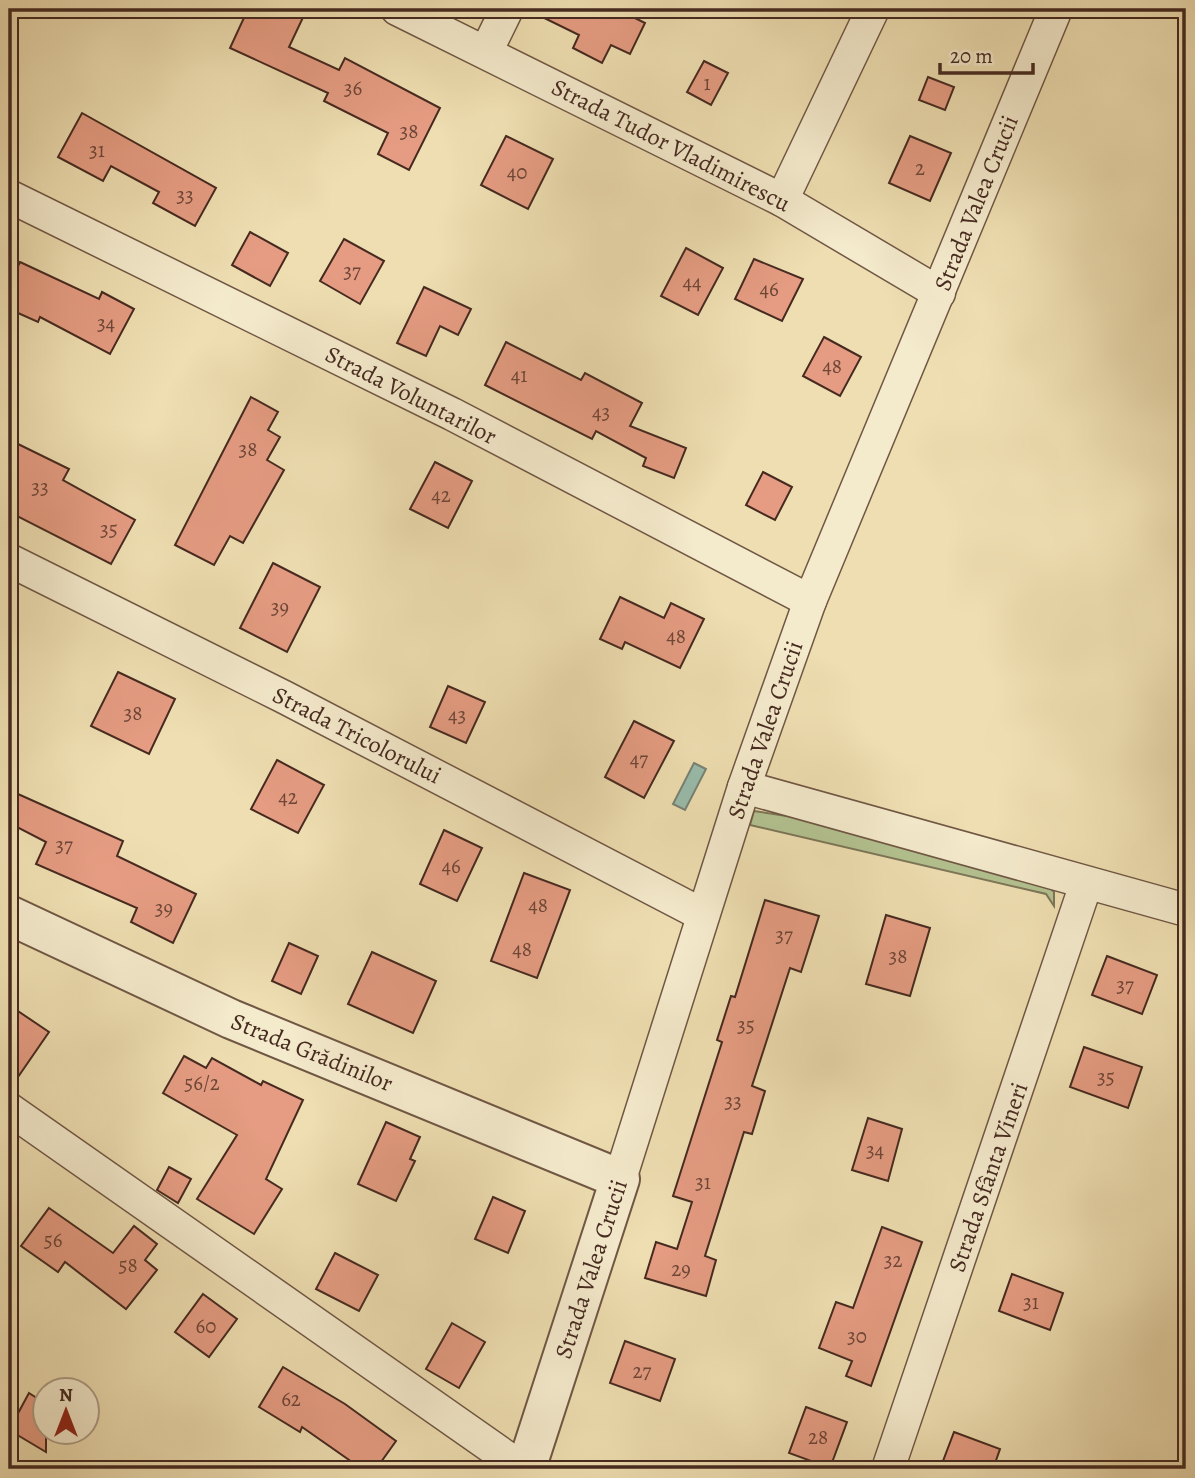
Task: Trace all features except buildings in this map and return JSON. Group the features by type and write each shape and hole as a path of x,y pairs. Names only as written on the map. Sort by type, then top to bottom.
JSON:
{"street":[{"name":"Strada Tudor Vladimirescu","path":"397,9 782,200 939,293"},
{"path":"486,52 507,9"},
{"path":"782,200 873,9"},
{"name":"Strada Valea Crucii","path":"524,1469 620,1179 744,788 810,601 1056,9"},
{"name":"Strada Voluntarilor","path":"9,196 452,414 810,601"},
{"name":"Strada Tricolorului","path":"9,560 284,697 703,915"},
{"path":"744,788 1186,910"},
{"name":"Strada Sfânta Vineri","path":"888,1469 1086,884"},
{"name":"Strada Grădinilor","path":"9,915 231,1019 620,1179"},
{"path":"9,1109 524,1469"}],"green space":[{"path":"754,811 852,826 1043,880 1054,892 1054,906 1046,894 750,825"}],"shaded area":[{"path":"694,763 706,769 685,810 673,804"}]}
